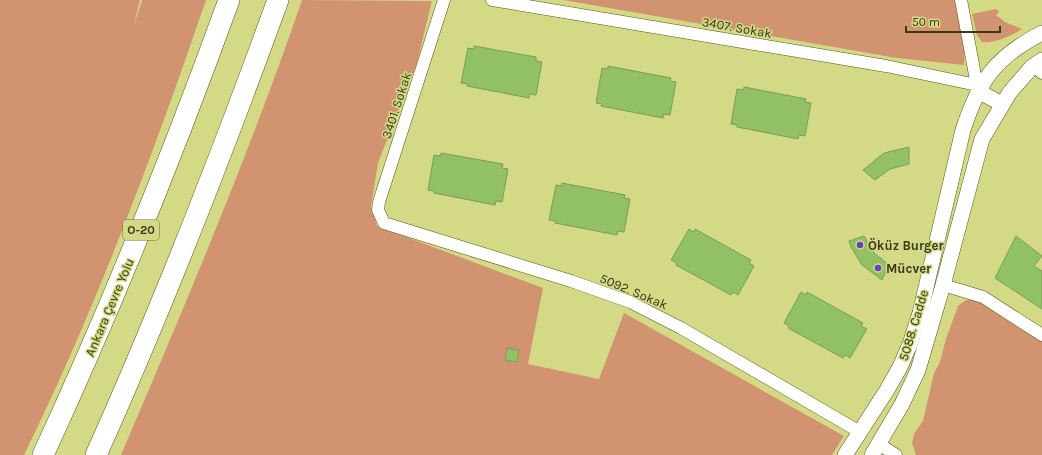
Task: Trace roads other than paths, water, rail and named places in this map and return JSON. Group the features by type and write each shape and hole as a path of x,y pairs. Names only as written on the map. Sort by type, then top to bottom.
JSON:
{"highway":[{"name":"Ankara Çevre Yolu","path":"43,455 89,356 123,275 187,116 229,0"},
{"path":"96,455 167,290 227,140 278,0"}],"street":[{"name":"3401. Sokak","path":"380,218 378,210 379,202 444,0"},
{"name":"3407. Sokak","path":"492,0 886,66 978,88"},
{"path":"962,0 978,88 1002,104"},
{"name":"5088. Cadde","path":"845,455 894,379 910,344 920,313 963,130 978,88 993,67 1012,51 1042,33"},
{"name":"5088. Cadde","path":"876,450 902,404 918,370 944,286 982,138 1002,104 1020,79 1039,66"},
{"name":"5092. Sokak","path":"380,218 384,223 390,226 571,281 630,302 681,328 860,432"},
{"path":"944,286 983,297 1042,335"},
{"path":"876,450 896,455"}],"place":[{"name":"Öküz Burger","path":"860,245"},
{"name":"Mücver","path":"878,268"}]}
